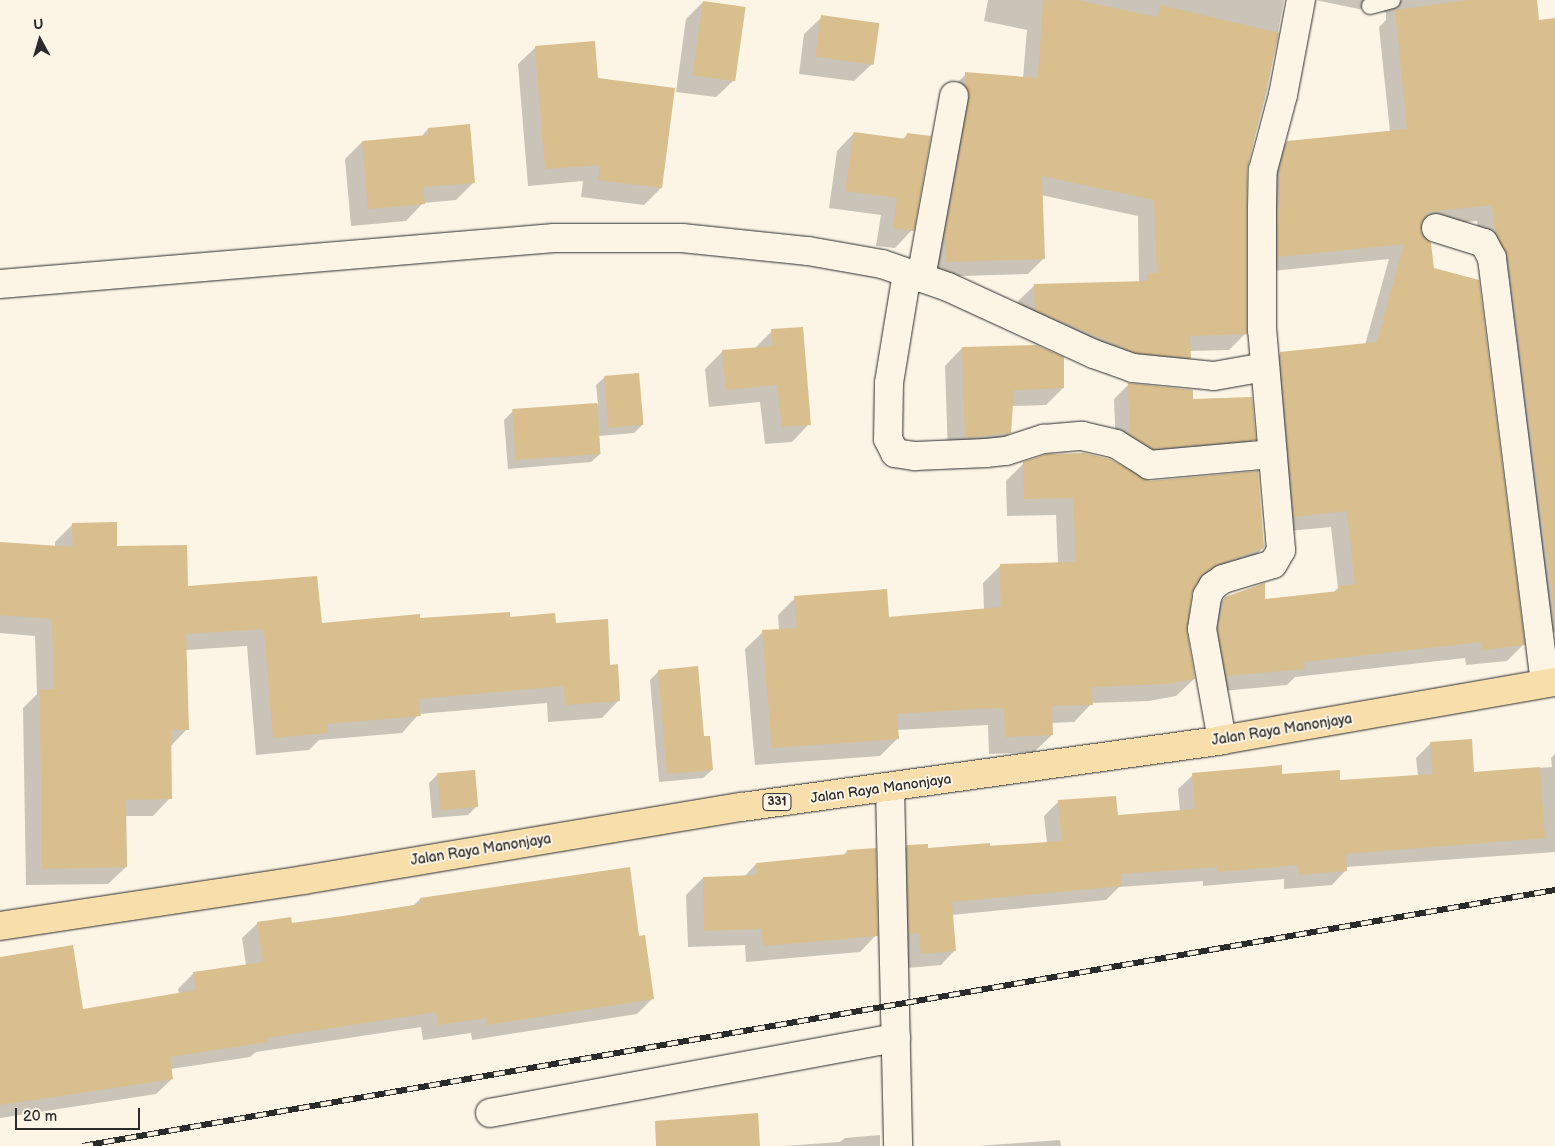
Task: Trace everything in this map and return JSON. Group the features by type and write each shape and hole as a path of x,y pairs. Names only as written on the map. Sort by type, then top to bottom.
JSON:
{"main road":[{"name":"Jalan Raya Manonjaya","path":"0,926 304,880 742,807 890,788 1222,740 1550,683"}],"street":[{"path":"1222,740 1210,690 1202,629 1207,596 1213,586 1223,579 1273,564 1279,557 1273,454 1265,367 1260,249 1263,170 1283,95 1301,0"},
{"path":"954,96 889,383 888,439 895,452 923,456 986,453 1006,451 1044,439 1082,436 1116,444 1149,465 1273,454"},
{"path":"1436,228 1484,243 1492,258 1550,683"},
{"path":"0,284 554,238 682,238 808,251 882,264 914,275 1133,368 1214,376 1265,367"},
{"path":"890,788 893,1006 896,1038 898,1146"},
{"path":"490,1113 896,1038"}],"lane":[{"path":"1370,6 1392,0"}],"building":[{"path":"1043,0 1077,0 1157,17 1160,5 1279,33 1247,170 1247,334 1190,336 1191,358 1136,353 1035,310 1034,284 1147,281 1147,273 1157,273 1154,200 1042,176 1045,259 946,262 945,235 969,99 965,85 965,72 1038,78"},
{"path":"1468,0 1537,0 1539,20 1555,18 1555,618 1508,256 1495,233 1492,205 1428,212 1421,231 1431,243 1434,268 1479,280 1525,645 1482,650 1481,642 1304,662 1305,669 1226,676 1218,629 1225,597 1265,583 1265,599 1339,591 1338,586 1355,584 1347,511 1294,517 1280,352 1377,342 1404,244 1278,257 1279,172 1287,141 1407,129 1395,10"},
{"path":"703,1 746,7 735,81 693,75"},
{"path":"821,15 879,23 874,65 815,57"},
{"path":"595,41 598,78 675,88 662,188 598,180 600,165 545,169 535,46"},
{"path":"470,124 475,183 423,187 425,204 368,209 362,141 428,135 428,128"},
{"path":"854,132 906,139 907,133 931,136 914,231 893,228 897,198 845,191"},
{"path":"803,327 811,425 782,427 777,385 726,390 722,350 773,346 771,329"},
{"path":"1036,345 1064,357 1064,388 1014,390 1011,433 965,438 962,347"},
{"path":"639,373 644,425 609,428 604,376"},
{"path":"1128,383 1193,390 1193,399 1252,397 1256,440 1153,449 1130,435"},
{"path":"597,403 601,454 516,460 512,409"},
{"path":"1084,453 1110,459 1150,481 1258,471 1264,548 1214,566 1200,578 1192,593 1187,631 1195,679 1167,684 1092,687 1093,705 1052,706 1053,735 1005,737 1004,708 975,709 897,714 899,739 772,748 762,630 797,628 794,596 887,589 889,617 1001,607 1000,564 1076,562 1073,498 1024,499 1023,462 1047,454"},
{"path":"117,522 117,546 187,545 188,586 317,576 322,623 420,614 420,618 510,612 510,617 555,613 556,623 608,619 610,665 618,664 620,701 565,705 564,686 419,699 421,716 327,724 328,733 273,738 264,629 186,634 189,730 171,730 172,799 126,800 127,867 42,869 40,690 54,689 52,619 0,615 0,542 73,547 72,523"},
{"path":"698,666 704,736 710,736 713,770 667,774 658,670"},
{"path":"1472,739 1474,772 1540,767 1545,838 1346,854 1347,871 1299,875 1298,865 1217,872 1217,867 1121,874 1122,886 952,902 956,951 921,954 919,933 909,934 907,845 928,844 928,848 990,843 990,846 1062,841 1058,800 1116,796 1118,815 1195,809 1192,773 1282,765 1282,774 1340,770 1340,780 1433,774 1430,742"},
{"path":"475,770 478,807 440,810 437,773"},
{"path":"876,848 878,936 763,946 761,929 704,931 703,877 757,875 756,863 847,854 847,850"},
{"path":"630,867 639,936 645,935 654,999 487,1025 486,1018 438,1025 436,1012 267,1038 267,1042 170,1057 173,1079 0,1105 0,957 73,945 83,1009 196,990 193,972 263,962 257,922 291,917 292,923 343,916 421,904 420,898"},
{"path":"758,1113 760,1146 656,1146 655,1121"}],"railway":[{"path":"82,1146 1555,890"}]}
